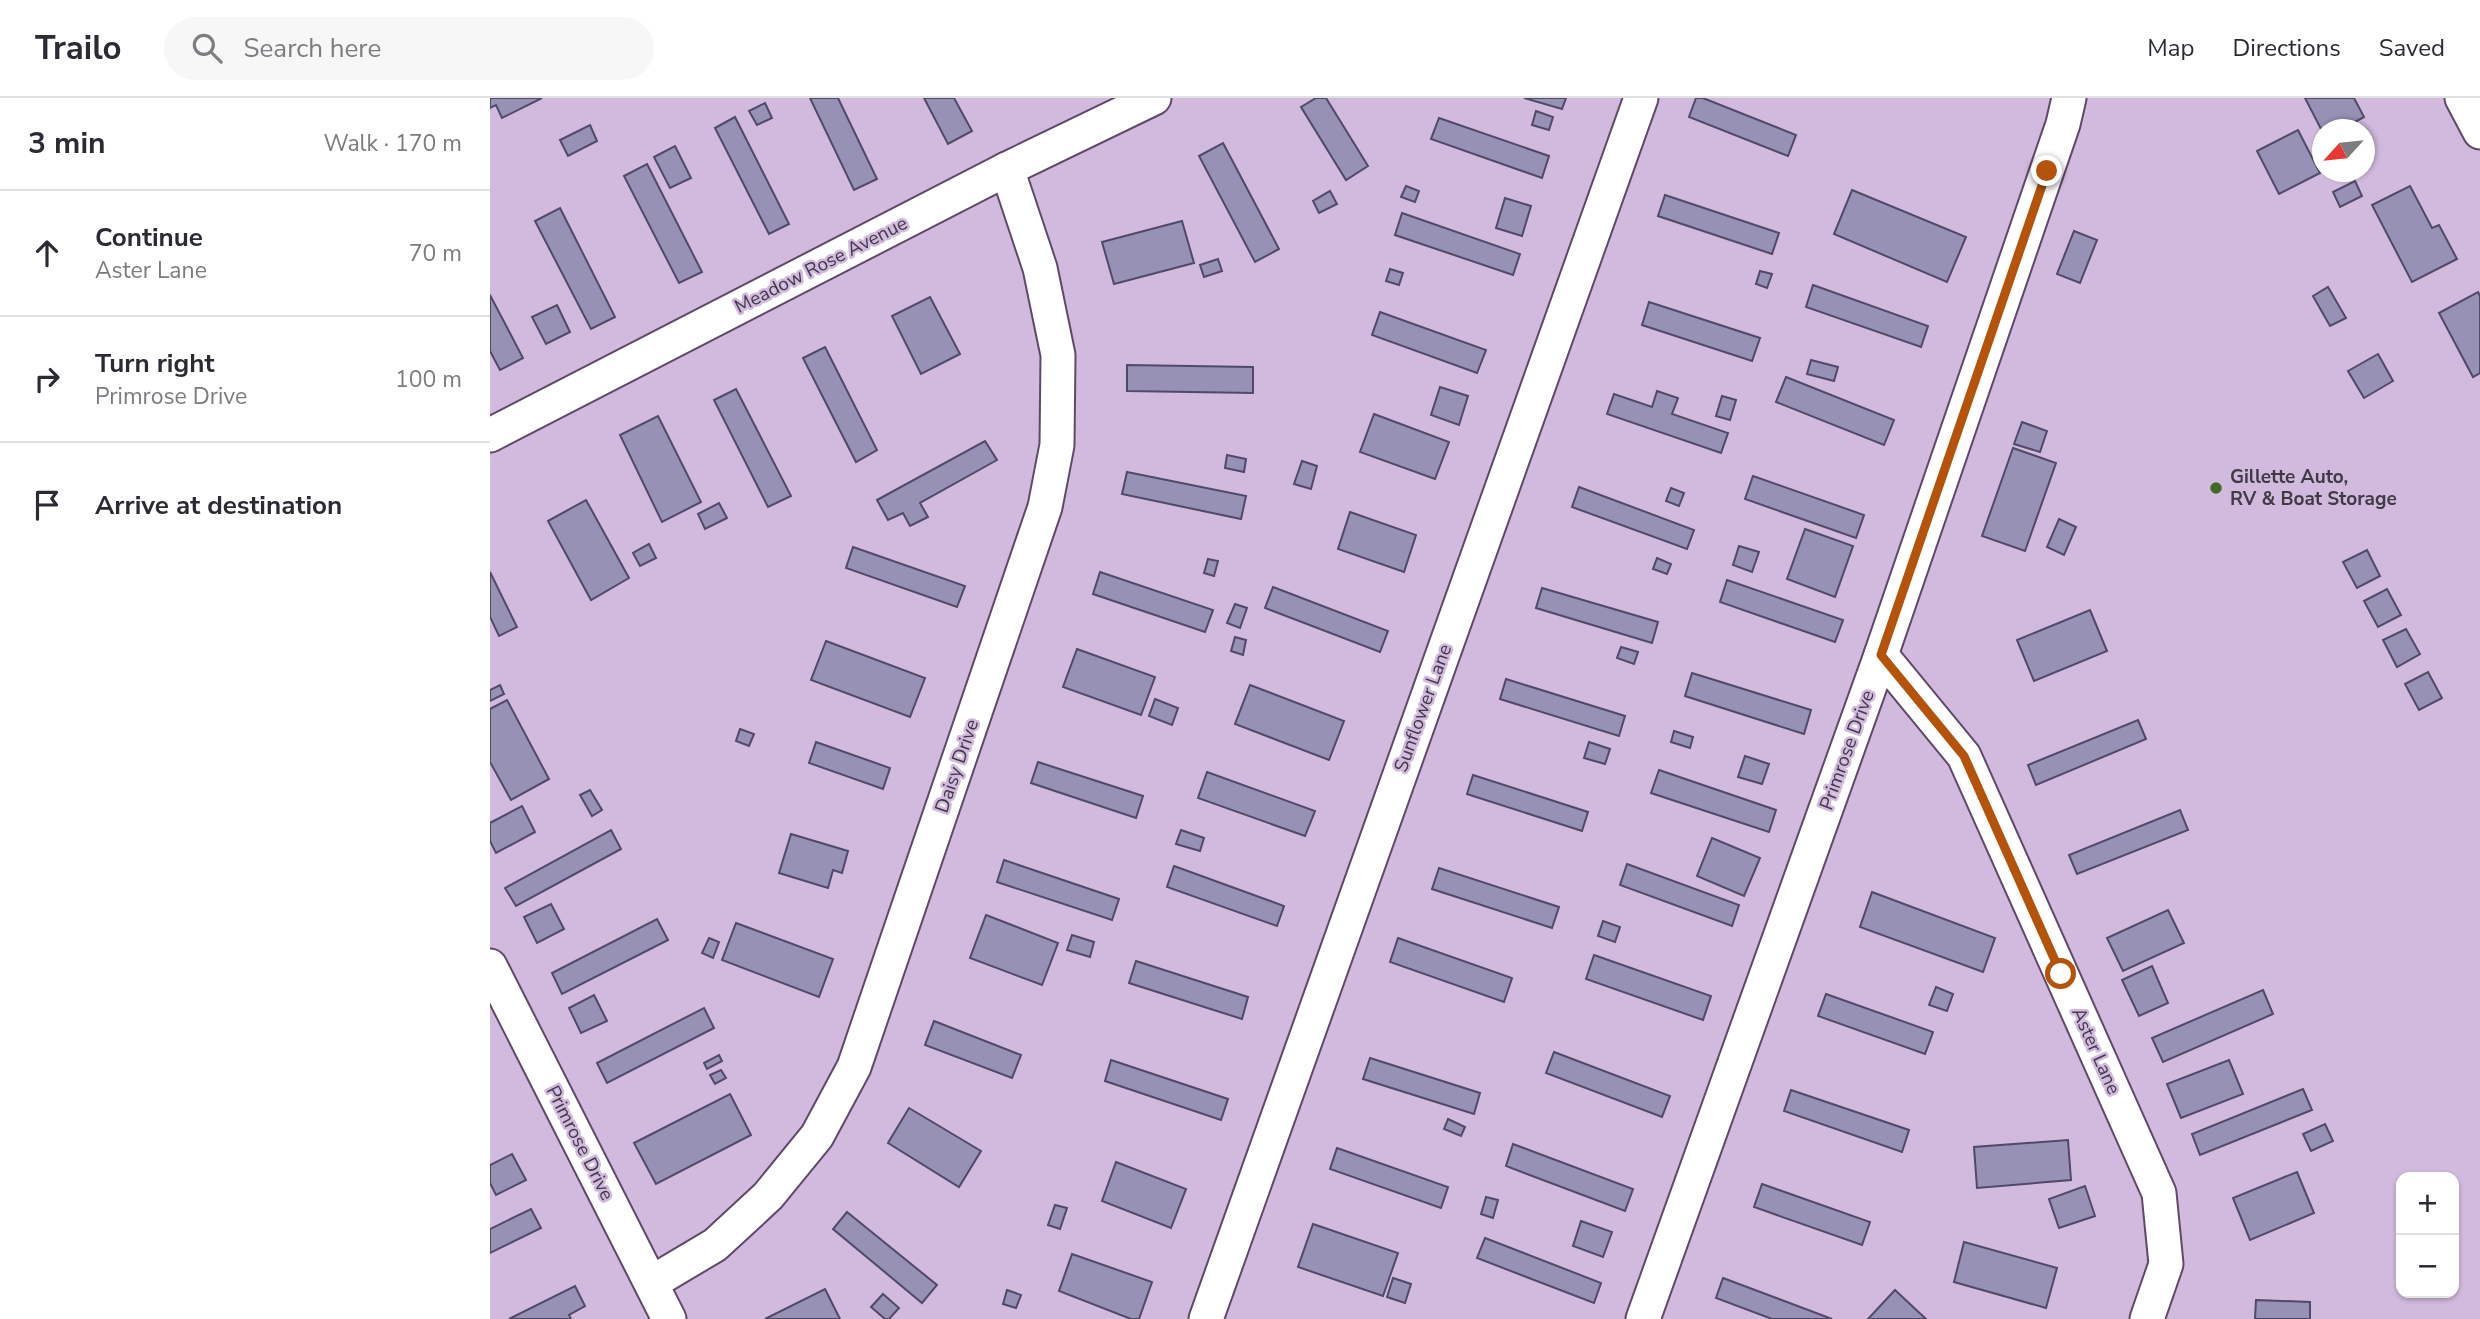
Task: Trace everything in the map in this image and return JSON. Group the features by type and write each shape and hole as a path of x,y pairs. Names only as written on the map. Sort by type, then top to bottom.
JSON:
{"street":[{"name":"Meadow Rose Avenue","path":"490,435 1007,169 1154,98"},
{"name":"Sunflower Lane","path":"1206,1319 1641,98"},
{"name":"Primrose Drive","path":"1643,1319 1881,655 2063,124 2069,98"},
{"path":"2462,98 2480,132"},
{"name":"Daisy Drive","path":"651,1283 715,1245 768,1196 817,1136 854,1067 1045,507 1057,445 1058,355 1040,268 1007,169"},
{"name":"Aster Lane","path":"1881,655 1964,756 2159,1193 2166,1264 2147,1319"},
{"name":"Primrose Drive","path":"490,966 669,1319"}],"building":[{"path":"490,98 542,98 502,118 496,105 490,108"},
{"path":"810,98 838,98 877,179 854,190"},
{"path":"924,98 954,98 972,131 948,144"},
{"path":"1316,98 1326,98 1368,166 1346,180 1301,107"},
{"path":"1524,98 1566,98 1562,109"},
{"path":"1696,98 1703,98 1796,135 1788,156 1689,117"},
{"path":"2305,98 2354,98 2364,117 2360,119 2316,119"},
{"path":"765,103 772,118 757,125 749,111"},
{"path":"1536,111 1553,117 1549,130 1532,125"},
{"path":"735,117 789,224 769,234 715,128"},
{"path":"1439,118 1549,156 1542,178 1431,139"},
{"path":"590,125 597,141 568,156 560,140"},
{"path":"2298,130 2312,157 2312,177 2279,194 2257,151"},
{"path":"1223,143 1279,249 1255,262 1199,156"},
{"path":"675,146 691,178 670,188 654,157"},
{"path":"647,164 702,272 679,283 624,176"},
{"path":"2355,182 2362,196 2340,207 2333,192"},
{"path":"1406,186 1419,191 1415,202 1401,197"},
{"path":"2410,186 2432,228 2439,225 2457,259 2412,282 2372,205"},
{"path":"1852,190 1966,237 1947,282 1834,234"},
{"path":"1330,191 1337,204 1319,213 1313,201"},
{"path":"1665,195 1779,233 1772,254 1658,216"},
{"path":"1505,198 1531,206 1522,236 1496,228"},
{"path":"560,208 615,317 591,329 535,221"},
{"path":"1402,213 1520,254 1513,275 1395,235"},
{"path":"1182,221 1194,263 1114,284 1102,242"},
{"path":"2074,231 2097,240 2080,283 2057,274"},
{"path":"1218,259 1222,271 1204,277 1200,265"},
{"path":"1390,269 1403,273 1399,285 1386,281"},
{"path":"1760,271 1772,274 1767,288 1756,284"},
{"path":"1813,285 1928,326 1921,347 1806,307"},
{"path":"2328,287 2346,318 2330,326 2313,296"},
{"path":"2478,292 2480,373 2473,377 2439,313"},
{"path":"490,295 523,358 500,370 490,351"},
{"path":"930,297 960,354 921,374 892,316"},
{"path":"1649,302 1760,338 1752,361 1642,325"},
{"path":"557,305 570,332 546,344 532,317"},
{"path":"1380,312 1486,350 1477,373 1372,335"},
{"path":"825,347 877,450 856,462 803,358"},
{"path":"2378,354 2393,381 2364,398 2348,371"},
{"path":"1811,360 1838,367 1834,381 1807,374"},
{"path":"1127,365 1253,367 1253,393 1127,391"},
{"path":"1786,377 1894,420 1884,445 1776,402"},
{"path":"1440,387 1468,396 1459,425 1431,415"},
{"path":"736,389 791,496 768,507 714,400"},
{"path":"1657,391 1678,398 1672,414 1728,433 1721,453 1607,414 1614,394 1652,407"},
{"path":"1722,396 1736,400 1730,420 1716,416"},
{"path":"1374,414 1449,442 1435,479 1360,452"},
{"path":"658,416 701,502 662,522 620,435"},
{"path":"2022,422 2047,431 2040,452 2014,444"},
{"path":"985,441 997,460 920,503 928,517 910,526 903,513 888,520 877,500"},
{"path":"2013,448 2056,463 2025,551 1982,536"},
{"path":"1227,455 1246,459 1244,472 1225,468"},
{"path":"1302,461 1317,466 1311,489 1294,484"},
{"path":"1127,472 1246,496 1241,519 1122,494"},
{"path":"1753,476 1864,515 1856,538 1745,499"},
{"path":"1579,487 1694,530 1687,549 1572,507"},
{"path":"1671,488 1684,493 1679,506 1666,501"},
{"path":"586,500 629,578 591,600 548,521"},
{"path":"719,503 727,518 705,529 698,514"},
{"path":"1350,512 1416,535 1404,572 1338,549"},
{"path":"2059,519 2076,527 2064,555 2047,547"},
{"path":"1805,529 1853,546 1835,597 1787,579"},
{"path":"649,544 656,558 640,566 633,553"},
{"path":"1739,546 1759,552 1752,572 1733,565"},
{"path":"853,547 965,586 957,607 846,568"},
{"path":"2367,550 2380,576 2357,588 2343,562"},
{"path":"1657,558 1671,564 1667,574 1653,569"},
{"path":"1208,559 1218,561 1214,576 1204,573"},
{"path":"490,572 517,627 499,636 490,617"},
{"path":"1100,572 1213,610 1205,632 1093,594"},
{"path":"1727,580 1843,620 1835,642 1720,602"},
{"path":"1273,587 1388,631 1380,652 1265,608"},
{"path":"1542,588 1658,622 1652,643 1536,608"},
{"path":"2387,589 2401,615 2378,627 2364,601"},
{"path":"1235,604 1247,608 1240,628 1227,623"},
{"path":"2090,610 2107,651 2034,681 2017,640"},
{"path":"2406,629 2420,654 2397,667 2383,640"},
{"path":"1235,637 1246,640 1243,655 1231,651"},
{"path":"826,641 925,678 910,717 811,680"},
{"path":"1621,647 1638,652 1634,664 1617,658"},
{"path":"1077,649 1155,677 1141,715 1063,687"},
{"path":"2428,672 2442,698 2419,710 2405,684"},
{"path":"1692,673 1811,710 1804,734 1685,696"},
{"path":"1506,679 1625,716 1619,736 1500,699"},
{"path":"500,685 504,694 490,701 490,690"},
{"path":"1250,685 1344,721 1329,760 1235,724"},
{"path":"1155,699 1178,708 1172,725 1149,716"},
{"path":"507,700 549,779 511,800 490,762 490,709"},
{"path":"2138,720 2146,739 2036,785 2028,765"},
{"path":"740,729 754,734 749,746 736,741"},
{"path":"1674,731 1693,737 1690,748 1671,742"},
{"path":"816,742 890,768 883,789 809,763"},
{"path":"1589,742 1610,749 1605,764 1584,758"},
{"path":"1745,756 1769,764 1762,784 1738,777"},
{"path":"1038,762 1143,796 1136,818 1031,783"},
{"path":"1659,770 1776,810 1769,832 1651,793"},
{"path":"1207,772 1315,811 1305,836 1198,798"},
{"path":"1473,775 1588,812 1582,831 1467,794"},
{"path":"590,790 602,810 592,816 580,795"},
{"path":"522,806 535,832 496,853 490,841 490,823"},
{"path":"2180,810 2188,830 2077,874 2069,855"},
{"path":"611,830 621,849 516,906 505,888"},
{"path":"1181,830 1204,838 1200,851 1176,844"},
{"path":"791,834 848,851 842,873 833,870 828,888 779,873"},
{"path":"1712,838 1760,858 1744,896 1697,876"},
{"path":"1004,860 1119,899 1112,920 997,882"},
{"path":"1627,864 1739,905 1732,926 1620,885"},
{"path":"1174,866 1284,906 1277,926 1167,887"},
{"path":"1439,868 1559,907 1552,928 1432,889"},
{"path":"1872,892 1995,938 1983,972 1860,927"},
{"path":"551,904 564,929 537,943 524,917"},
{"path":"2168,910 2184,943 2123,971 2107,938"},
{"path":"986,915 1058,943 1042,985 970,958"},
{"path":"657,919 668,940 562,994 552,973"},
{"path":"1603,921 1620,927 1615,942 1598,936"},
{"path":"736,923 833,959 819,997 722,960"},
{"path":"1072,935 1094,942 1090,957 1067,950"},
{"path":"709,938 719,942 713,958 702,953"},
{"path":"1398,938 1512,978 1504,1002 1390,962"},
{"path":"1594,955 1711,996 1703,1020 1586,979"},
{"path":"1136,961 1248,997 1242,1019 1129,983"},
{"path":"2152,966 2168,1003 2139,1016 2122,980"},
{"path":"1936,987 1953,994 1947,1011 1929,1005"},
{"path":"2263,990 2273,1014 2163,1062 2152,1038"},
{"path":"1826,994 1933,1032 1925,1054 1818,1016"},
{"path":"594,995 607,1021 581,1033 569,1008"},
{"path":"704,1008 714,1028 607,1083 597,1063"},
{"path":"934,1021 1021,1055 1012,1078 925,1045"},
{"path":"1554,1052 1670,1096 1662,1117 1546,1073"},
{"path":"719,1055 722,1061 707,1069 704,1063"},
{"path":"1370,1058 1480,1093 1474,1114 1363,1079"},
{"path":"1111,1060 1228,1099 1221,1120 1105,1081"},
{"path":"2229,1060 2243,1094 2181,1118 2167,1084"},
{"path":"721,1070 726,1078 715,1084 710,1075"},
{"path":"2303,1089 2312,1110 2200,1155 2192,1134"},
{"path":"1791,1090 1909,1130 1902,1152 1784,1111"},
{"path":"730,1094 751,1135 656,1184 634,1143"},
{"path":"909,1108 981,1151 959,1187 888,1143"},
{"path":"1448,1119 1465,1127 1461,1136 1444,1129"},
{"path":"2325,1124 2333,1141 2311,1151 2303,1134"},
{"path":"2068,1140 2071,1180 1977,1188 1974,1147"},
{"path":"1513,1144 1633,1189 1625,1211 1506,1166"},
{"path":"1337,1148 1448,1187 1441,1208 1330,1169"},
{"path":"512,1154 526,1180 496,1195 490,1183 490,1165"},
{"path":"1116,1162 1186,1189 1171,1228 1102,1201"},
{"path":"2297,1172 2314,1213 2250,1240 2233,1198"},
{"path":"1762,1184 1870,1222 1862,1245 1754,1207"},
{"path":"2085,1186 2095,1216 2059,1228 2049,1199"},
{"path":"1486,1197 1498,1200 1493,1218 1481,1214"},
{"path":"1055,1205 1067,1208 1060,1229 1048,1225"},
{"path":"531,1209 541,1228 490,1253 490,1229"},
{"path":"847,1212 937,1285 922,1303 833,1229"},
{"path":"1581,1221 1612,1232 1603,1257 1573,1246"},
{"path":"1313,1224 1398,1253 1383,1296 1298,1267"},
{"path":"1485,1238 1601,1283 1594,1303 1477,1258"},
{"path":"1964,1242 2057,1268 2046,1308 1954,1282"},
{"path":"1072,1254 1152,1282 1139,1319 1131,1319 1059,1291"},
{"path":"1393,1278 1411,1284 1405,1303 1387,1297"},
{"path":"1723,1278 1832,1319 1772,1319 1716,1298"},
{"path":"575,1286 585,1306 569,1315 571,1319 509,1319"},
{"path":"825,1289 840,1319 765,1319"},
{"path":"1007,1290 1021,1295 1016,1308 1003,1304"},
{"path":"1895,1290 1926,1319 1868,1319"},
{"path":"883,1294 899,1308 889,1319 885,1319 871,1307"},
{"path":"2256,1300 2310,1302 2310,1319 2255,1319"}],"place":[{"name":"Gillette Auto, RV & Boat Storage","path":"2216,488"}],"route":[{"path":"2047,171 1881,655 1964,756 2061,974"}]}
